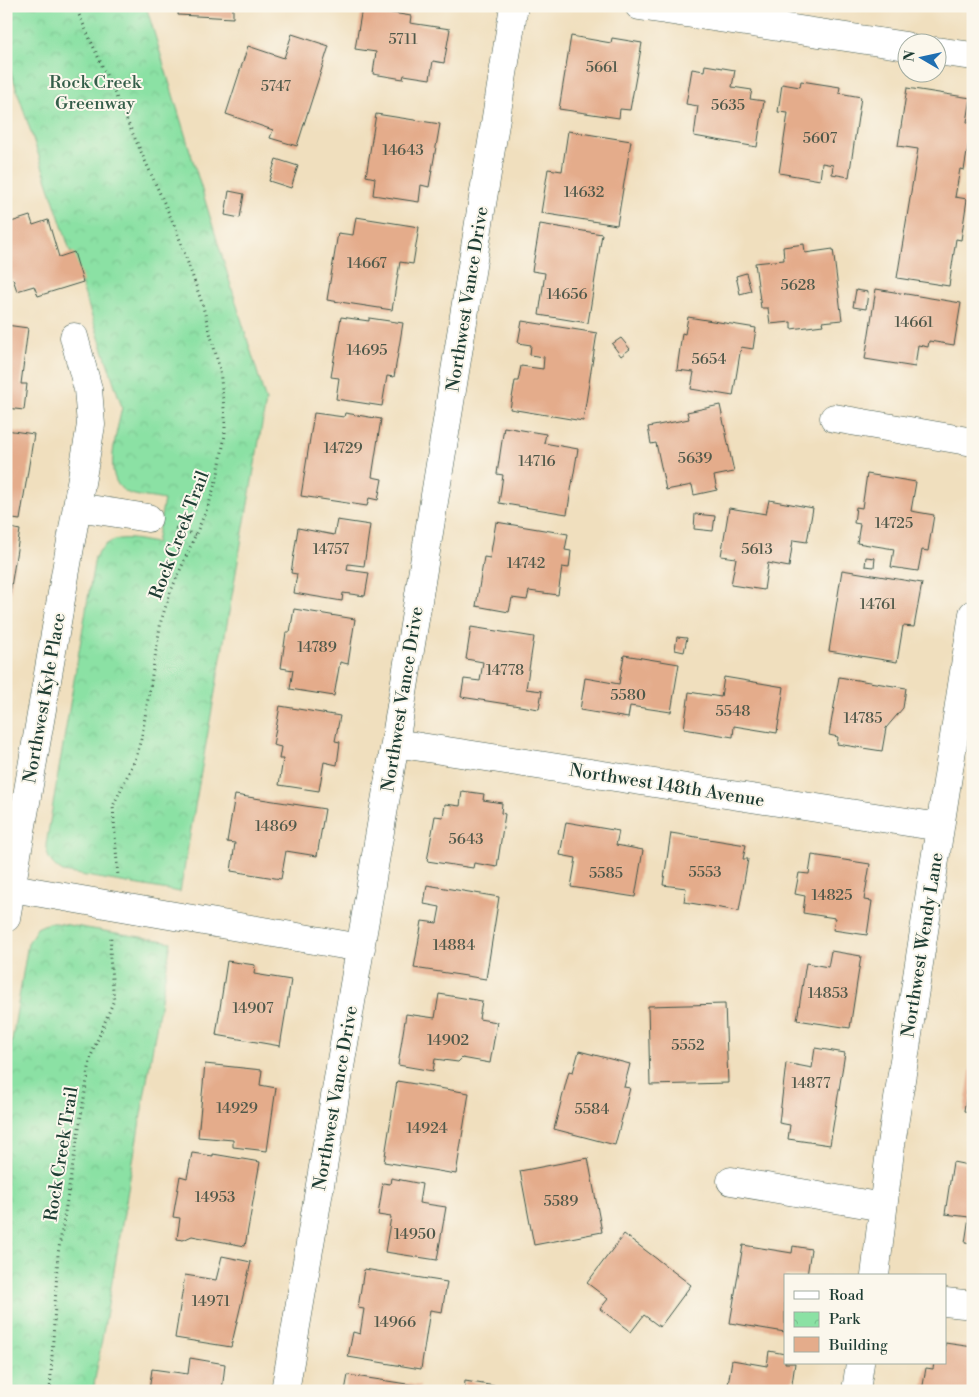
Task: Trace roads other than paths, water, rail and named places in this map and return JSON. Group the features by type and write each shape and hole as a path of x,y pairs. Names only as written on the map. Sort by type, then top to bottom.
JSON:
{"street":[{"name":"Northwest Vance Drive","path":"285,1391 395,743 514,6"},
{"path":"639,6 896,45"},
{"path":"946,52 973,56"},
{"name":"Northwest Kyle Place","path":"6,918 88,445 91,407 88,388 74,337"},
{"path":"834,418 973,442"},
{"path":"77,507 148,518"},
{"name":"Northwest Wendy Lane","path":"874,1274 882,1207 973,614"},
{"name":"Northwest 148th Avenue","path":"395,743 940,827"},
{"path":"12,888 361,948"},
{"path":"731,1181 882,1207"},
{"path":"946,1302 973,1305"},
{"path":"856,1391 860,1364"}],"park label":[{"name":"Rock Creek Greenway","path":"95,92"}]}
